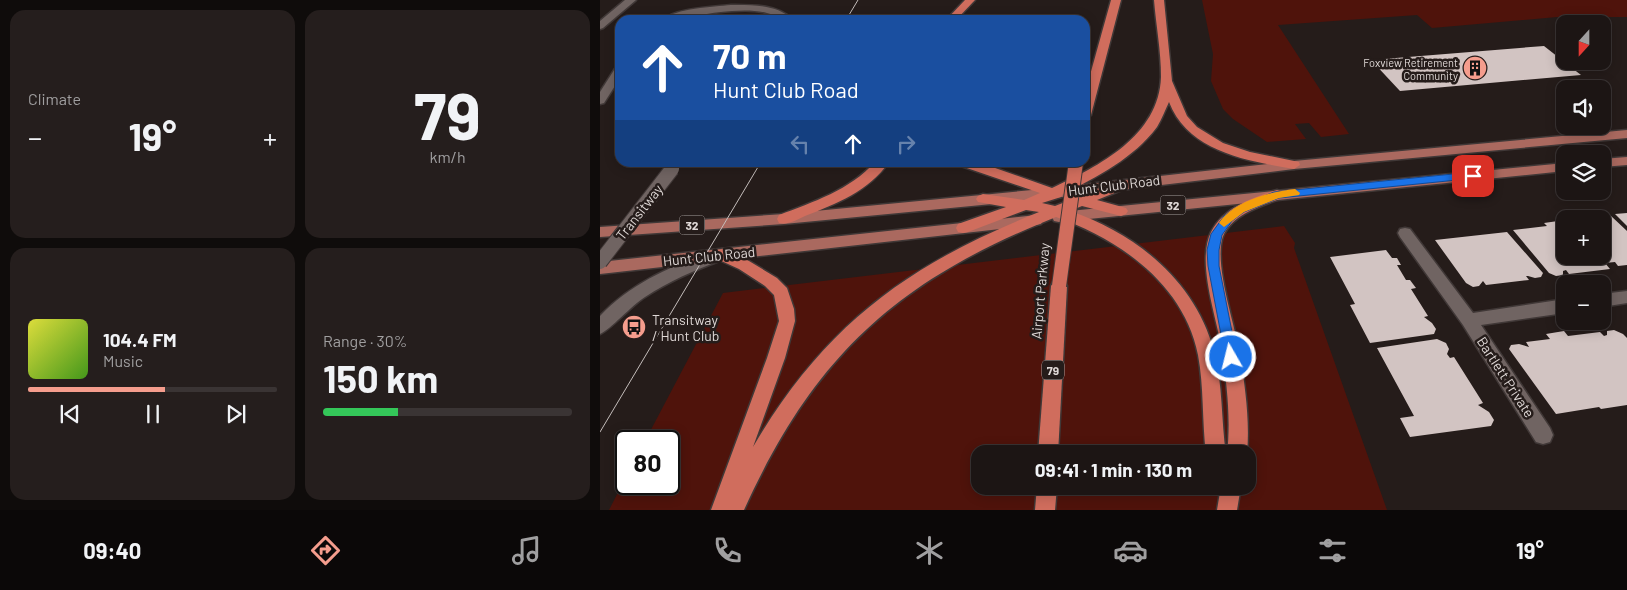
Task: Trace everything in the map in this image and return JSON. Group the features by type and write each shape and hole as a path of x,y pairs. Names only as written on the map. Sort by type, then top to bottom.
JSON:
{"highway":[{"path":"956,15 970,0"},
{"path":"1090,95 1104,37 1116,0"},
{"path":"963,228 1053,193 1099,170 1129,148 1142,135 1153,122 1162,104 1165,76 1159,0"},
{"path":"1165,76 1182,118 1200,134 1242,154 1294,165"},
{"path":"784,219 850,190 875,172 878,167"},
{"path":"978,167 1053,193 1121,211"},
{"name":"Airport Parkway","path":"1049,445 1059,286 1075,167"},
{"path":"1063,214 1082,201 1124,184"},
{"path":"1238,445 1236,392 1226,322 1214,266 1213,250 1217,234 1228,218 1240,209 1277,194"},
{"path":"983,199 1026,204 1063,214 1110,235 1135,251 1164,277 1188,309 1198,328 1206,352 1215,445"},
{"path":"733,510 747,477 792,400 818,366 845,336 872,312 919,277 973,247 1036,220"},
{"path":"721,510 776,358 787,321 786,309 780,292 771,282 744,265 722,255"},
{"path":"1045,510 1046,495"},
{"path":"1221,495 1223,510"},
{"path":"1227,510 1230,495"}],"main road":[{"name":"Hunt Club Road","path":"600,232 784,219 1053,193 1294,165 1627,134"},
{"path":"1611,163 1627,161"},
{"name":"Hunt Club Road","path":"600,268 1036,220 1063,214 1121,211 1277,194 1556,168"}],"street":[{"path":"600,26 631,0"},
{"path":"683,15 712,6 741,3 762,4 777,8 786,15"},
{"path":"600,101 615,77"},
{"name":"Transitway","path":"600,262 674,167"},
{"name":"Bartlett Private","path":"1405,232 1469,320 1543,435"},
{"path":"600,327 620,307 648,287 689,266 722,255"},
{"path":"1611,300 1627,297"},
{"name":"Bartlett Private","path":"1469,320 1556,307"}],"shaded area":[{"path":"1202,0 1627,0 1627,17 1611,17 1611,15 1556,15 1556,17 1432,28 1417,15 1278,25 1349,134 1321,137 1309,123 1295,124 1306,139 1267,142 1233,119 1223,109 1211,81 1213,54"},
{"path":"1284,226 1295,243 1294,248 1387,510 609,510 617,495 680,495 680,430 651,430 723,293"}],"building":[{"name":"Foxview Retirement Community","path":"1544,46 1556,55 1556,70 1575,70 1581,75 1400,91 1371,60"},
{"path":"1627,213 1627,226 1615,214"},
{"path":"1611,216 1627,231 1627,265 1618,266 1615,262 1611,262"},
{"path":"1556,221 1556,265 1607,265 1610,269 1569,274 1566,270 1563,271 1563,275 1556,276 1549,273 1513,230 1547,226 1544,223"},
{"path":"1507,232 1543,273 1541,277 1526,276 1529,280 1486,285 1483,281 1479,286 1473,287 1466,283 1435,240"},
{"path":"1386,250 1392,258 1397,258 1401,265 1397,265 1406,280 1410,280 1416,288 1411,289 1428,316 1424,317 1436,329 1434,334 1370,343 1350,305 1355,304 1330,257"},
{"path":"1614,330 1627,338 1627,405 1601,409 1599,407 1556,414 1509,349 1511,345 1519,344 1529,347 1526,342 1550,339 1546,334 1564,331 1568,336 1600,332 1604,336 1607,335 1607,331"},
{"path":"1437,339 1446,343 1449,349 1447,354 1450,358 1454,357 1483,403 1478,405 1489,412 1494,420 1491,426 1410,437 1400,418 1414,416 1377,348"}],"tram line":[{"path":"849,15 858,0"},
{"path":"600,432 758,167"}],"slow traffic":[{"path":"1224,223 1240,209 1277,194 1295,193"}],"place":[{"name":"Foxview Retirement Community","path":"1475,68"},
{"name":"Transitway / Hunt Club","path":"634,327"}],"route":[{"path":"1231,357 1226,322 1214,266 1213,250 1215,237 1228,218 1240,209 1277,194 1473,176"}]}
